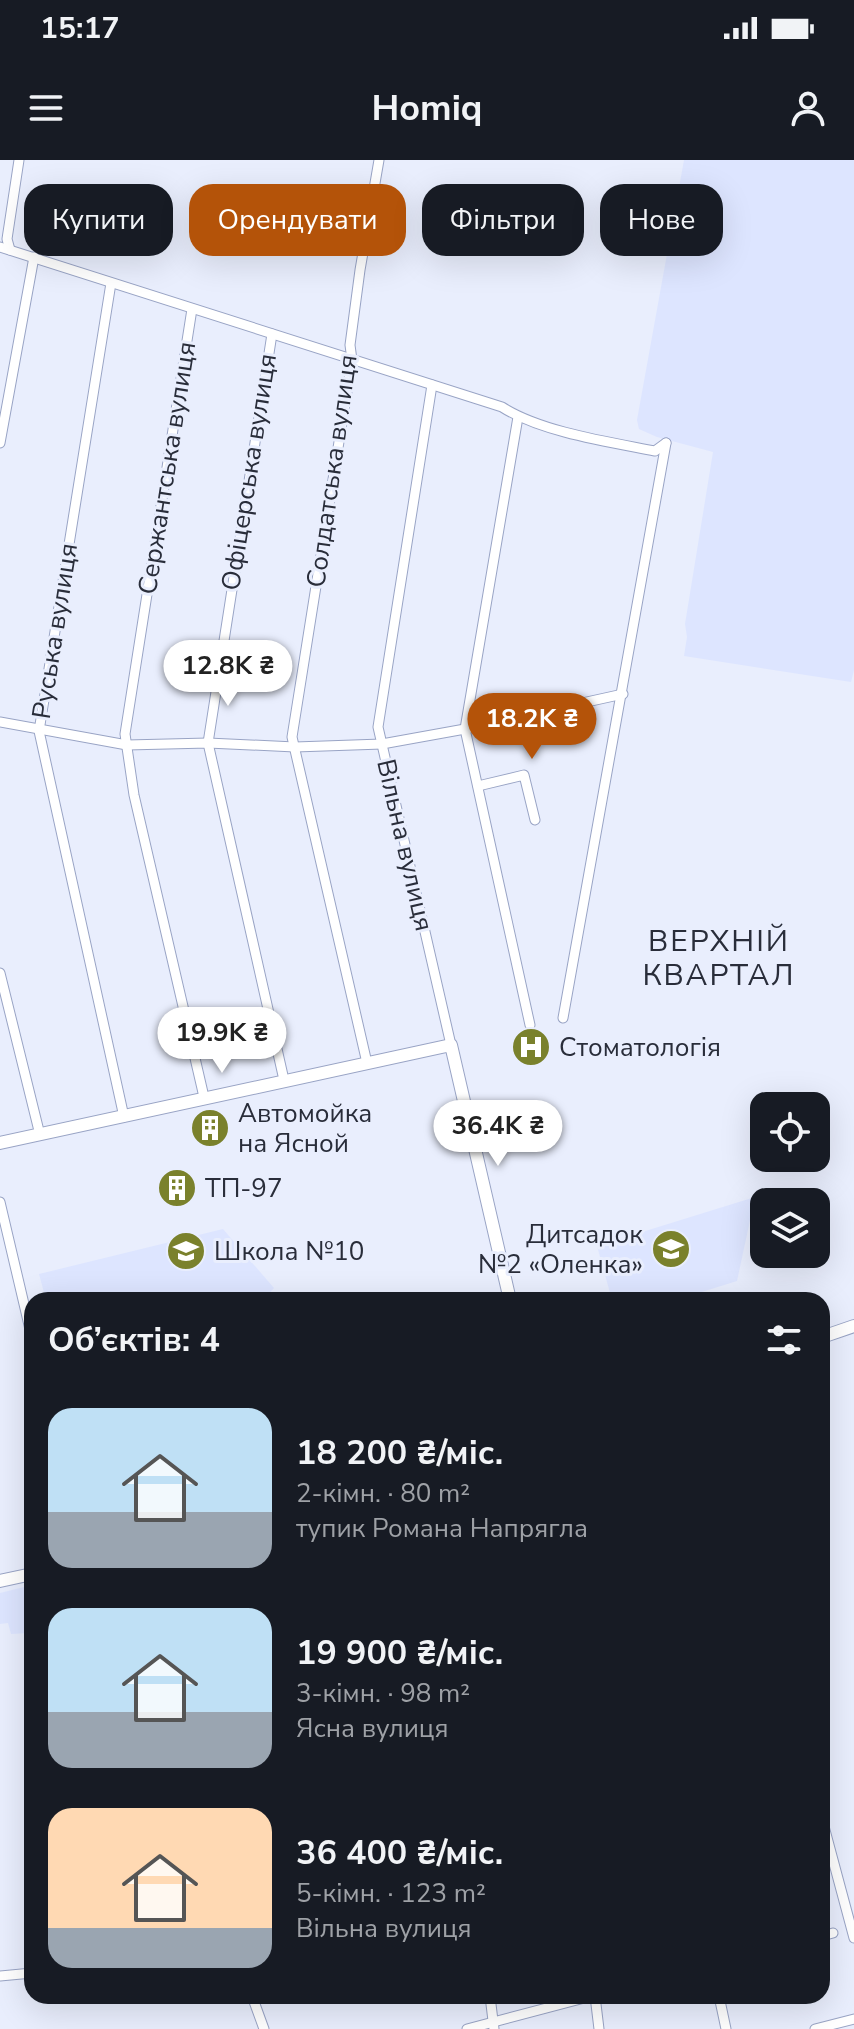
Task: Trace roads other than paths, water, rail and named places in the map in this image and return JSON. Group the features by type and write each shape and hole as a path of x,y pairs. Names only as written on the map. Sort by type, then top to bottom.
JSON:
{"street":[{"path":"19,160 5,248 502,407 518,417 655,451 666,443 563,1018"},
{"name":"Солдатська вулиця","path":"367,1063 292,737 352,360 350,345 360,270 379,160"},
{"path":"0,443 34,257"},
{"name":"Руська вулиця","path":"111,283 39,731 124,1117"},
{"name":"Сержантська вулиця","path":"192,309 125,734 134,795 204,1097"},
{"name":"Офіцерська вулиця","path":"272,334 208,743 284,1080"},
{"name":"Вільна вулиця","path":"432,385 378,727 508,1292"},
{"path":"518,417 465,729 530,1025"},
{"path":"0,722 127,745 208,743 295,747 382,744 623,694"},
{"path":"478,786 524,775 535,820"},
{"path":"0,973 40,1135"},
{"path":"0,1143 451,1045"},
{"path":"0,1202 24,1304"},
{"path":"830,1334 854,1326"},
{"path":"0,1581 24,1576"},
{"path":"830,1849 854,1938"},
{"path":"0,1976 24,1974"},
{"path":"256,2004 264,2029"},
{"path":"491,2004 494,2026"},
{"path":"467,2029 494,2026 567,2004"},
{"path":"595,2004 599,2029"},
{"path":"721,2004 726,2029"},
{"path":"815,2029 854,2019"}],"place":[{"name":"Стоматологія","path":"531,1047"},
{"name":"Автомойка на Ясной","path":"210,1128"},
{"name":"ТП-97","path":"177,1188"},
{"name":"Дитсадок №2 «Оленка»","path":"671,1249"},
{"name":"Школа №10","path":"186,1251"}],"district":[{"name":"ВЕРХНІЙ КВАРТАЛ","path":"719,958"}]}
